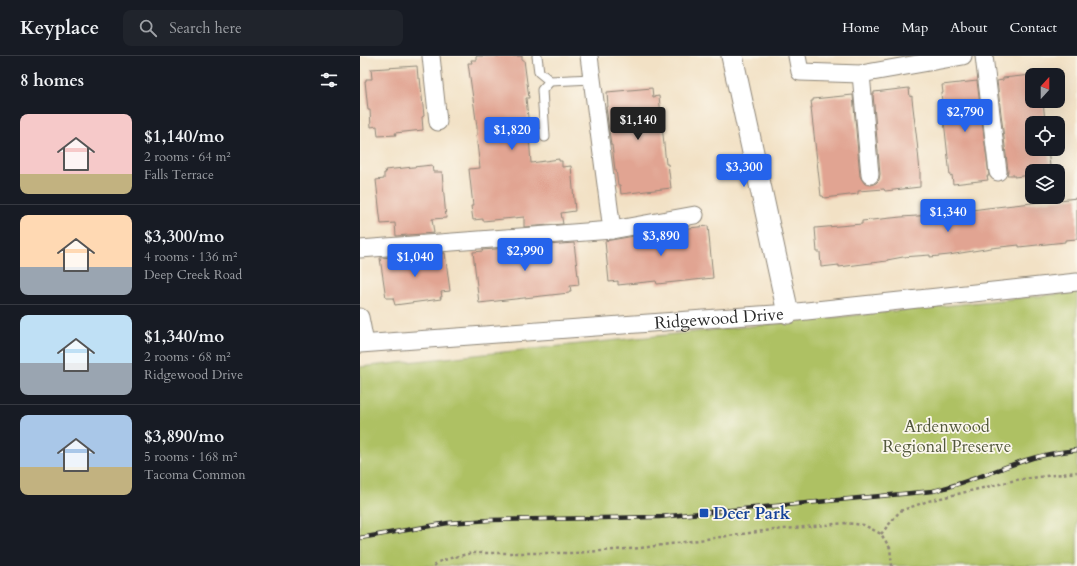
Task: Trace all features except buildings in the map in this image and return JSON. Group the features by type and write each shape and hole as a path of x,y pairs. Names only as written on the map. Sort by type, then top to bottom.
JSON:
{"street":[{"path":"431,56 438,122"},
{"path":"589,56 612,230"},
{"path":"732,56 788,313"},
{"path":"797,56 800,72 861,74 963,56"},
{"path":"984,56 998,172"},
{"path":"861,74 870,175"},
{"path":"360,249 612,230 695,215"},
{"name":"Ridgewood Drive","path":"362,344 788,313 1077,282"},
{"path":"360,317 362,344"}],"lane":[{"path":"537,56 540,72 550,81 592,79"},
{"path":"546,137 542,90 550,81"}],"path":[{"path":"881,534 900,511 928,501 1016,480 1077,472"},
{"path":"434,566 438,562 473,553 574,553 641,548 764,531 845,523 864,525 881,534 890,548 892,566"}],"green space":[{"name":"Ardenwood Regional Preserve","path":"1077,292 1077,566 360,566 360,367"}],"railway":[{"path":"360,538 448,523 490,520 659,517 933,491 967,481 1029,459 1077,450"}],"place":[{"name":"Deer Park","path":"704,513"}]}
